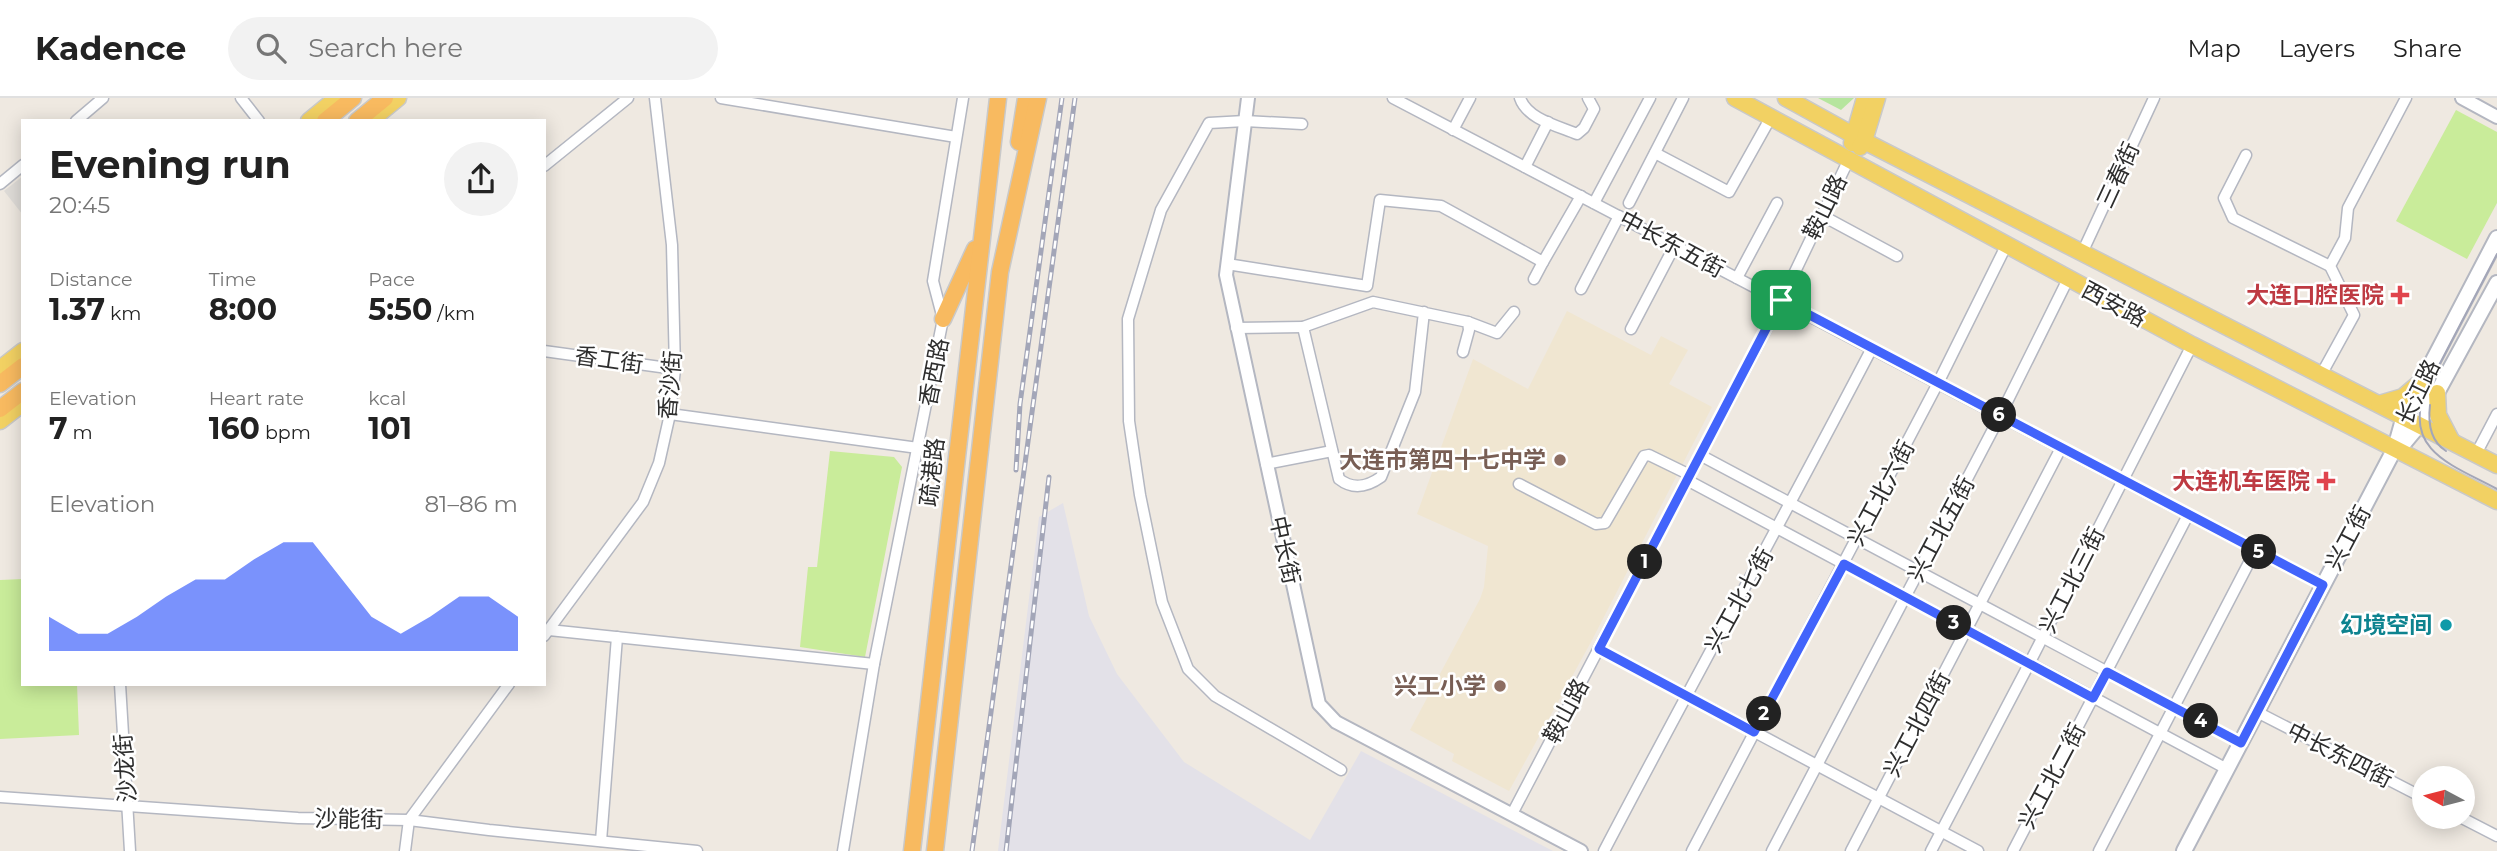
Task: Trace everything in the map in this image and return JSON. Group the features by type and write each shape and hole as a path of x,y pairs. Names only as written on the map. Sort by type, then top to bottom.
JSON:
{"highway":[{"path":"327,119 353,98"},
{"path":"359,119 385,98"},
{"name":"疏港路","path":"912,851 998,98"},
{"path":"935,851 1000,272 1026,98"},
{"path":"1000,272 1038,98"},
{"path":"943,319 981,233"},
{"path":"0,384 21,368"},
{"path":"0,409 21,393"}],"main road":[{"path":"311,119 337,98"},
{"path":"372,119 398,98"},
{"name":"西安路","path":"1735,98 2192,345 2497,501"},
{"name":"西安路","path":"1786,98 2497,465"},
{"name":"鞍山路","path":"1859,138 1865,98"},
{"name":"鞍山路","path":"1849,159 1877,98"},
{"name":"长江路","path":"2395,448 2404,416 2497,238"},
{"name":"长江路","path":"2395,448 2405,442 2420,424 2497,283"},
{"path":"0,369 21,353"},
{"path":"2379,404 2403,397 2423,380"},
{"path":"2437,393 2438,415 2446,434 2453,442"},
{"path":"0,421 21,405"},
{"name":"兴工街","path":"2184,851 2395,448"}],"street":[{"path":"78,119 103,98"},
{"path":"241,98 257,119"},
{"path":"546,164 628,98"},
{"name":"香沙街","path":"547,633 643,502 659,463 670,414 675,369 672,245 655,98"},
{"path":"721,98 956,137"},
{"name":"香西路","path":"843,851 874,664 943,319 933,281 963,98"},
{"name":"中长街","path":"1248,98 1226,275 1319,704 1336,722 1581,851"},
{"name":"中长东五街","path":"1393,98 2323,585"},
{"path":"1454,130 1470,98"},
{"path":"1520,98 1523,107 1532,115 1577,134 1584,128 1594,109 1588,98"},
{"path":"1594,203 1650,98"},
{"path":"1629,203 1683,98"},
{"name":"三春街","path":"2082,253 2154,98"},
{"path":"2330,266 2345,238 2348,208 2406,98"},
{"path":"2462,98 2497,117"},
{"path":"1655,153 1730,192 1771,117"},
{"path":"1302,124 1245,121 1209,123 1161,210 1128,319 1129,421 1139,495 1162,602 1188,668 1215,696 1341,770"},
{"path":"1525,167 1548,122"},
{"path":"2246,155 2224,198 2233,218 2330,266 2354,316 2321,375"},
{"name":"鞍山路","path":"1512,814 1781,300 1849,159"},
{"path":"0,184 21,167"},
{"path":"1534,279 1581,196"},
{"path":"1227,264 1367,286 1380,200 1441,206 1543,262"},
{"path":"1737,278 1777,203"},
{"path":"1821,215 1897,256"},
{"path":"1581,289 1619,216"},
{"name":"兴工北六街","path":"1692,851 1938,383 2007,244"},
{"path":"1631,330 1675,245"},
{"name":"兴工北五街","path":"1772,851 2000,416 2068,279"},
{"path":"1236,328 1303,327 1373,302 1468,322 1497,333 1514,312"},
{"path":"1303,327 1339,478 1347,485 1362,486 1381,477 1415,392 1424,312"},
{"path":"1463,352 1469,330 1468,322"},
{"name":"兴工北三街","path":"1931,851 2192,345"},
{"name":"兴工北七街","path":"1604,851 1778,529 1872,348"},
{"name":"香工街","path":"546,351 675,369"},
{"path":"670,414 918,448"},
{"path":"2476,454 2497,414"},
{"name":"兴工北四街","path":"1851,851 2061,448"},
{"path":"1266,464 1332,451"},
{"path":"1519,484 1602,524 1644,456 1649,455 1778,529 2227,769"},
{"path":"1700,455 2241,743"},
{"name":"兴工北二街","path":"2013,851 2188,515"},
{"path":"2099,851 2255,551"},
{"path":"547,633 617,637 874,664"},
{"path":"595,844 617,637"},
{"path":"1599,649 1978,851"},
{"name":"沙龙街","path":"120,686 130,851"},
{"path":"405,851 409,820 508,686"},
{"name":"中长东四街","path":"2257,712 2412,792"},
{"name":"沙能街","path":"0,797 298,818 409,820 595,844 697,851"},
{"path":"2475,825 2497,836"}],"shaded area":[{"path":"21,178 21,212 4,191"},
{"name":"大连市第四十七中学","path":"1567,311 1651,355 1661,336 1688,350 1669,384 1712,407 1591,642 1509,791 1452,761 1454,754 1410,730 1480,599 1484,587 1488,546 1417,514 1473,359 1528,389"},
{"path":"1063,503 1089,616 1117,674 1184,762 1310,840 1361,751 1553,851 998,851 1039,517"}],"green space":[{"path":"1818,98 1854,98 1841,110"},
{"path":"2456,110 2497,132 2497,203 2467,259 2396,221"},
{"path":"830,451 894,457 902,467 865,657 800,647 808,567 817,567"},
{"path":"21,579 21,686 77,686 79,735 0,739 0,580"}],"tram line":[{"path":"2497,254 2424,394 2420,414 2421,430 2437,455 2497,489"},
{"path":"2430,405 2429,418 2433,437 2446,451"}],"railway":[{"path":"1016,470 1020,404 1062,98"},
{"path":"972,851 1075,98"},
{"path":"1006,851 1049,477"}],"place":[{"name":"大连口腔医院","path":"2400,295"},
{"name":"大连市第四十七中学","path":"1560,460"},
{"name":"大连机车医院","path":"2326,481"},
{"name":"幻境空间","path":"2446,625"},
{"name":"兴工小学","path":"1500,686"}],"route":[{"path":"1781,300 2323,585 2241,743 2107,672 2093,698 1844,564 1754,732 1599,649 1781,300"}]}
